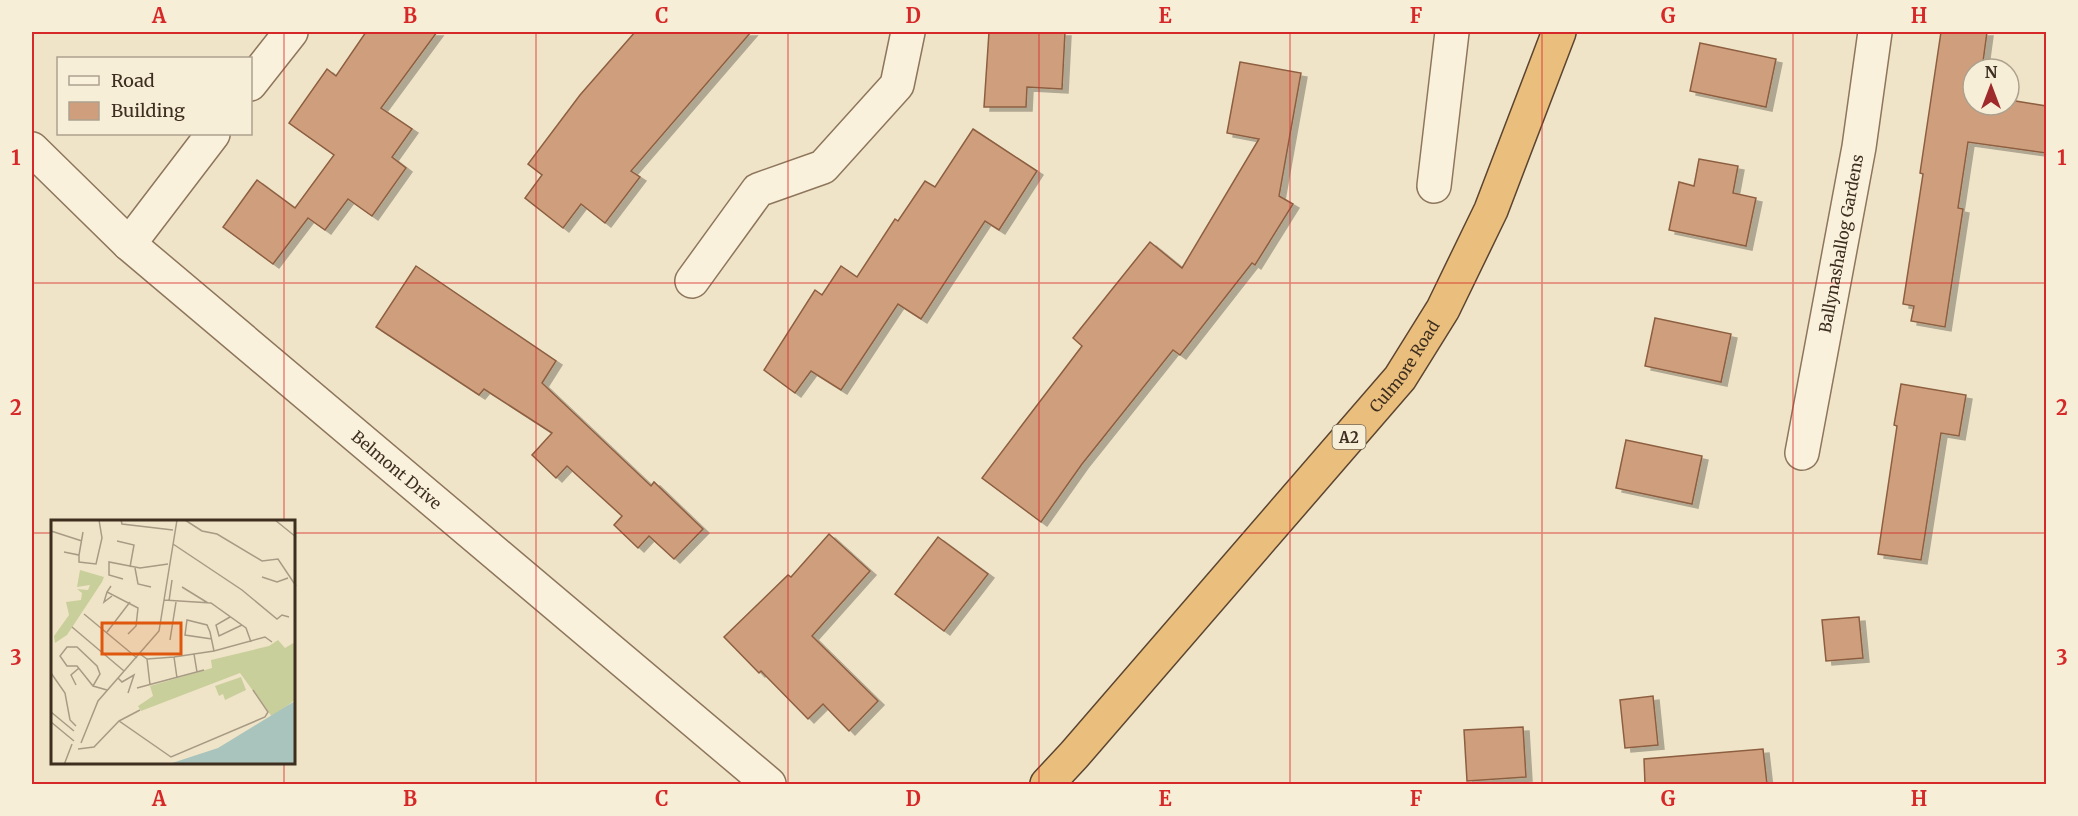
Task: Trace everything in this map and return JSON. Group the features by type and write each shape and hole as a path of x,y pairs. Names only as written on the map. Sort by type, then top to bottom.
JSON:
{"highway":[{"name":"Culmore Road","path":"1047,784 1400,378 1443,309 1491,210 1559,32"}],"street":[{"path":"252,81 291,32"},
{"path":"692,281 758,190 823,167 897,85 908,32"},
{"path":"1434,186 1452,32"},
{"name":"Ballynashallog Gardens","path":"1802,453 1859,147 1875,32"},
{"path":"129,244 212,135"},
{"name":"Belmont Drive","path":"32,149 129,244 769,784"}],"building":[{"path":"366,32 437,32 381,108 412,129 392,157 406,168 372,216 348,199 325,230 308,218 273,264 223,227 257,180 295,208 334,155 289,123 327,69 336,76"},
{"path":"635,32 751,32 631,171 640,177 605,223 581,204 563,228 525,198 542,175 528,164 580,95"},
{"path":"989,32 1065,32 1062,89 1027,87 1026,107 984,107"},
{"path":"1941,32 1987,32 1984,57 1961,57 1961,117 2021,117 2021,102 2046,106 2046,153 1968,142 1958,208 1963,209 1945,327 1911,321 1914,306 1903,304 1923,174 1920,173"},
{"path":"1700,43 1776,59 1766,107 1690,91"},
{"path":"1240,62 1301,73 1279,196 1293,204 1255,265 1252,263 1180,355 1173,350 1082,464 1041,522 982,478 1082,346 1073,338 1150,242 1182,268 1259,139 1227,133"},
{"path":"973,129 1037,171 999,230 985,221 921,319 898,304 841,390 811,371 795,393 764,370 815,290 822,295 841,266 857,277 895,219 898,221 925,181 935,187"},
{"path":"1699,159 1738,166 1733,193 1756,198 1746,246 1669,230 1679,182 1694,186"},
{"path":"416,266 556,361 542,383 651,486 654,482 703,529 674,559 649,536 638,548 614,525 622,516 567,466 556,478 532,455 552,433 484,389 479,395 376,327"},
{"path":"1655,318 1731,334 1721,382 1645,366"},
{"path":"1901,384 1966,395 1959,436 1941,433 1921,560 1878,554"},
{"path":"1626,440 1702,456 1692,504 1616,488"},
{"path":"829,534 870,571 812,636 878,701 849,731 823,704 808,719 724,637 788,575 791,577"},
{"path":"938,537 988,574 944,631 895,594"},
{"path":"1859,617 1863,658 1826,661 1822,620"},
{"path":"1653,696 1658,745 1625,748 1620,700"},
{"path":"1523,727 1526,777 1467,781 1464,730"},
{"path":"1763,749 1767,784 1645,784 1644,759"}]}
